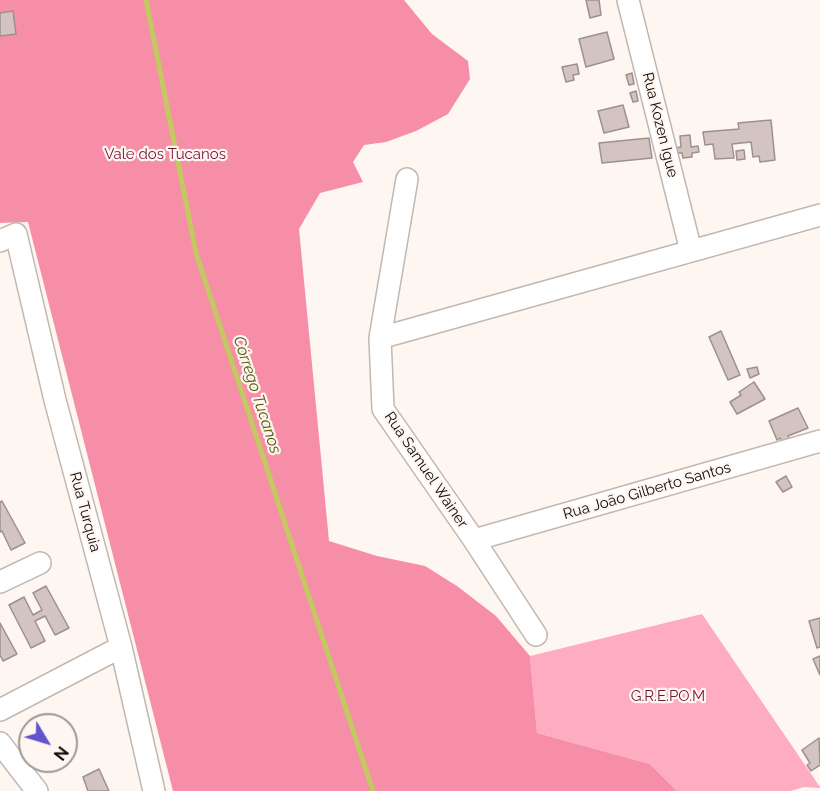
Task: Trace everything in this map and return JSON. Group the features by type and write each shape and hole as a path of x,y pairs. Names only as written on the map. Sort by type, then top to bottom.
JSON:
{"street":[{"name":"Rua Kozen Igue","path":"628,0 692,251"},
{"name":"Rua Samuel Wainer","path":"407,179 380,338 383,409 474,540 536,635"},
{"path":"380,338 820,215"},
{"name":"Rua Turquia","path":"8,237 55,399 121,647 154,791"},
{"name":"Rua João Gilberto Santos","path":"474,540 820,441"},
{"path":"0,582 40,563"},
{"path":"0,710 121,647"},
{"path":"0,743 37,791"}],"green space":[{"name":"Vale dos Tucanos","path":"0,0 404,0 432,34 468,61 470,79 448,114 416,131 386,142 364,145 353,162 363,182 320,193 299,229 329,541 377,556 425,566 457,586 496,616 530,656 537,733 650,764 677,791 173,791 28,222 0,223"},
{"name":"G.R.E.PO.M","path":"702,614 820,788 804,787 790,791 677,791 650,764 537,733 530,656"}],"building":[{"path":"586,0 599,0 601,15 590,18"},
{"path":"13,11 16,34 0,36 0,13"},
{"path":"607,32 614,59 586,67 579,39"},
{"path":"577,64 579,74 573,75 574,80 566,82 562,67"},
{"path":"632,73 634,84 629,85 626,75"},
{"path":"636,91 638,101 633,102 630,93"},
{"path":"623,105 629,127 604,133 598,111"},
{"path":"771,120 775,160 760,162 759,156 753,157 751,142 732,144 734,158 715,159 713,144 705,145 703,132 739,129 738,123"},
{"path":"690,135 691,147 698,146 699,152 692,153 692,157 683,158 682,153 674,153 674,148 681,147 680,136"},
{"path":"649,138 652,158 602,163 599,143"},
{"path":"744,150 745,159 737,160 736,151"},
{"path":"721,331 740,375 728,380 709,337"},
{"path":"757,367 759,374 750,378 747,369"},
{"path":"754,382 765,399 737,414 730,402 741,395 739,392"},
{"path":"798,408 808,428 788,436 791,442 783,444 780,438 777,440 769,421"},
{"path":"786,476 792,487 783,492 776,482"},
{"path":"2,501 25,543 11,550 2,531 0,532 0,502"},
{"path":"46,586 69,628 55,635 45,616 35,621 45,641 31,648 9,605 24,597 33,615 42,610 33,593"},
{"path":"820,618 820,647 817,648 809,621"},
{"path":"0,623 17,654 3,661 0,655"},
{"path":"820,656 820,675 813,659"},
{"path":"819,738 820,765 811,771 807,765 810,763 802,750"},
{"path":"99,769 109,791 88,791 83,777"}],"waterway":[{"name":"Córrego Tucanos","path":"146,0 196,253 373,791"}]}
